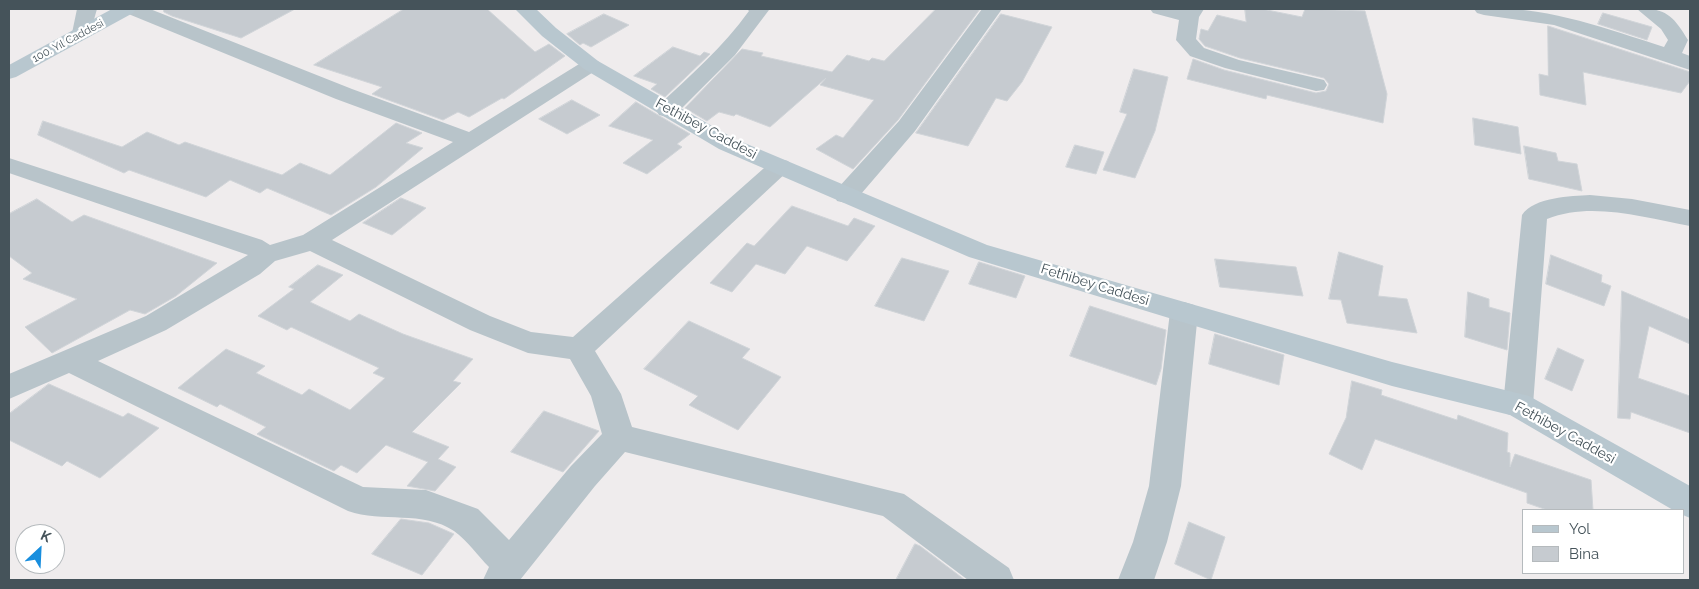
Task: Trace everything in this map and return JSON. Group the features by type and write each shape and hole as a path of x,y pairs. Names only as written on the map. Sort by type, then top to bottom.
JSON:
{"street":[{"path":"82,33 87,9"},
{"name":"100. Yıl Caddesi","path":"12,69 126,9"},
{"path":"133,9 344,94 469,140"},
{"name":"Fethibey Caddesi","path":"525,9 549,32 591,65 727,144 978,251 1392,374 1518,405 1690,503"},
{"path":"667,110 727,52 748,27 759,10 757,9"},
{"path":"846,195 907,126 992,9"},
{"path":"1160,9 1192,13 1186,40 1197,52 1232,64 1316,85"},
{"path":"1484,9 1558,20 1670,55 1690,64"},
{"path":"1647,9 1669,25 1678,40 1670,55"},
{"path":"9,387 156,323 250,267 266,255 312,241 469,140 591,65"},
{"path":"9,165 253,246 266,255"},
{"path":"579,349 780,166"},
{"path":"1518,405 1535,214 1550,206 1618,204 1690,218"},
{"path":"312,241 480,323 528,342 579,349"},
{"path":"1136,580 1150,542 1165,486 1184,312"},
{"path":"579,349 606,394 619,437"},
{"path":"70,360 360,501 426,505 466,520 505,573 583,476 619,437"},
{"path":"619,437 892,504 996,580"}],"building":[{"path":"164,9 295,9 241,38 172,16 164,12"},
{"path":"404,9 487,9 535,52 549,44 565,56 504,99 502,98 469,117 458,112 443,120 372,94 382,87 314,65"},
{"path":"936,9 980,9 898,120 853,169 816,149 836,135 843,138 874,100 820,85 826,78 770,127 736,114 734,116 719,112 707,121 685,108 742,49 763,53 761,56 832,72 847,55 869,61 872,58 884,61"},
{"path":"1245,9 1262,9 1302,17 1305,9 1365,11 1387,94 1383,123 1267,95 1266,99 1187,79 1193,59 1224,70 1316,93 1326,91 1329,84 1324,78 1240,58 1205,46 1199,39 1201,29 1208,31 1217,15 1246,22"},
{"path":"1603,13 1652,27 1647,40 1598,24"},
{"path":"604,14 629,25 591,47 583,43 580,45 567,34"},
{"path":"1001,14 1052,27 1022,82 1007,101 996,98 968,146 916,133"},
{"path":"1548,26 1690,72 1690,81 1681,93 1583,72 1586,105 1540,95 1539,74 1548,76"},
{"path":"673,47 700,56 704,52 710,54 665,97 651,89 657,84 634,76"},
{"path":"1134,69 1168,77 1155,131 1135,178 1103,170 1127,114 1120,112"},
{"path":"572,100 600,115 567,134 539,119"},
{"path":"636,102 690,134 677,144 682,147 647,174 623,163 653,140 609,126"},
{"path":"1473,118 1518,127 1521,154 1475,145"},
{"path":"43,121 122,147 147,132 179,145 185,142 282,175 300,163 330,175 396,123 422,133 406,143 423,148 376,187 331,215 267,188 260,193 230,180 206,197 129,170 124,173 38,135"},
{"path":"1075,145 1104,152 1096,174 1066,167"},
{"path":"1524,146 1556,153 1558,161 1577,164 1582,191 1529,179"},
{"path":"401,198 426,208 392,235 363,223"},
{"path":"37,199 72,222 84,215 217,263 176,296 145,314 130,310 52,353 25,327 77,299 23,279 32,273 9,256 9,214"},
{"path":"792,206 848,226 854,218 875,226 847,261 807,246 785,274 756,264 732,292 710,283 747,243 754,246"},
{"path":"1339,252 1383,266 1378,296 1407,299 1417,333 1347,323 1341,300 1329,299"},
{"path":"1551,255 1602,275 1601,282 1611,286 1604,306 1546,284"},
{"path":"902,258 949,271 924,321 875,306"},
{"path":"1215,259 1296,267 1303,296 1220,287"},
{"path":"979,262 1025,276 1016,298 969,284"},
{"path":"318,265 343,275 310,302 350,321 359,314 403,334 473,359 453,381 461,383 412,432 449,447 438,459 456,467 435,491 407,486 428,462 386,445 357,473 341,465 334,471 257,434 266,427 220,404 217,407 178,388 226,349 265,366 256,373 302,395 309,389 350,410 385,378 373,373 379,368 291,327 287,330 258,316 294,289 289,287"},
{"path":"1622,291 1690,320 1690,344 1649,326 1638,378 1690,396 1690,433 1631,412 1630,419 1618,418"},
{"path":"1468,292 1489,299 1489,307 1510,313 1507,350 1465,337"},
{"path":"1090,306 1166,330 1161,369 1156,385 1070,356"},
{"path":"689,321 750,349 742,358 781,377 738,430 689,405 698,396 644,369"},
{"path":"1215,334 1284,355 1279,385 1209,364"},
{"path":"1558,348 1584,360 1572,391 1545,379"},
{"path":"1352,381 1382,390 1381,395 1457,420 1458,415 1508,433 1507,452 1510,453 1510,467 1515,454 1591,480 1593,509 1544,509 1527,503 1527,493 1375,439 1362,470 1329,454 1346,418"},
{"path":"49,384 123,417 128,413 159,428 100,478 67,461 62,466 9,440 9,414"},
{"path":"544,411 599,431 563,472 511,452"},
{"path":"401,519 429,523 454,534 422,575 372,554"},
{"path":"1189,522 1225,537 1211,580 1175,564"},
{"path":"915,544 920,546 965,580 896,580"}]}
